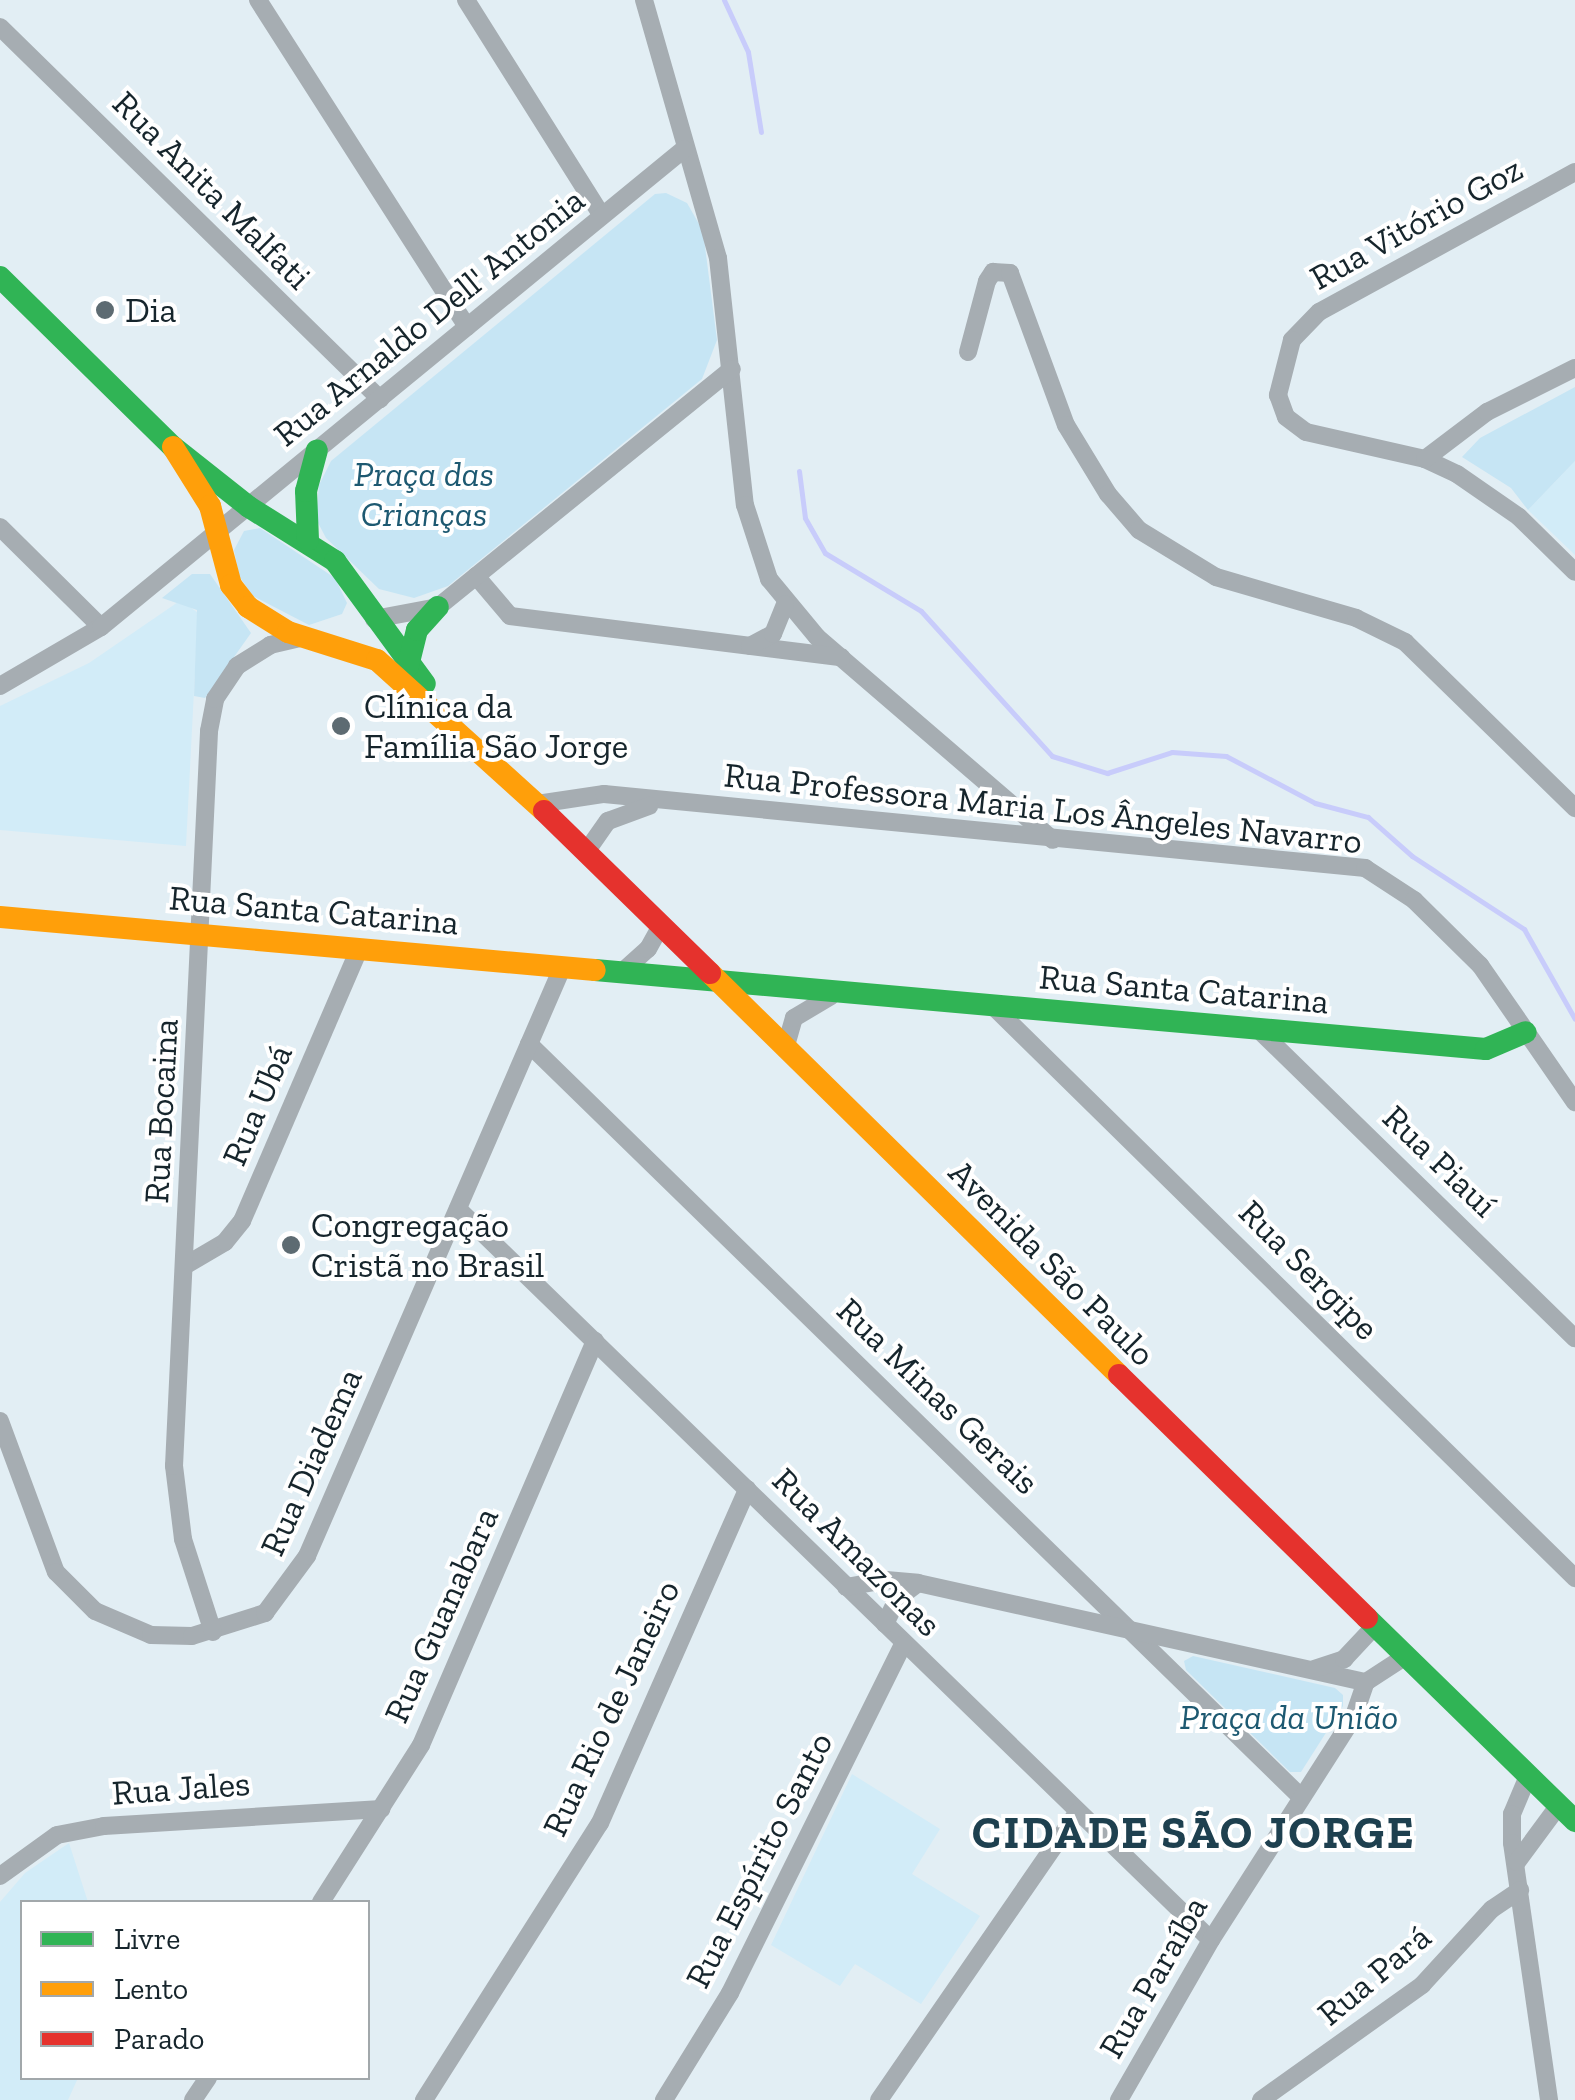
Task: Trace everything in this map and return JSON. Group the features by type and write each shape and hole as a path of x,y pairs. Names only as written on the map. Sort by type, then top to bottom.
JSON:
{"main road":[{"name":"Avenida São Paulo","path":"0,277 174,447 249,507 308,540 345,572 408,666 483,751"},
{"name":"Avenida São Paulo","path":"174,447 210,506 214,535 238,596 260,617 310,639 377,660 483,751 1372,1628 1567,1813"},
{"path":"308,540 306,491 318,450"},
{"path":"408,666 417,630 438,607"},
{"path":"310,639 374,618"},
{"name":"Rua Santa Catarina","path":"0,917 621,973 831,996 1486,1049 1526,1032"}],"street":[{"path":"258,0 467,327"},
{"path":"466,0 602,216"},
{"path":"644,0 718,258 745,505 769,579 786,604 841,657 1053,840"},
{"name":"Rua Anita Malfati","path":"0,26 380,399"},
{"name":"Rua Arnaldo Dell' Antonia","path":"0,686 101,627 684,149"},
{"name":"Rua Vitório Goz","path":"1575,172 1319,312 1292,340 1278,395 1293,424 1425,459 1494,497 1575,572"},
{"path":"968,352 987,281 993,272 1010,272 1066,426 1138,530 1216,577 1356,618 1404,642 1575,808"},
{"path":"1425,459 1487,412 1575,368"},
{"path":"374,618 438,607 732,369"},
{"path":"0,527 101,627"},
{"path":"476,576 510,616 841,657"},
{"path":"750,646 773,634 786,604"},
{"name":"Rua Bocaina","path":"213,1632 184,1538 174,1466 215,699 246,658 310,639"},
{"name":"Rua Professora Maria Los Ângeles Navarro","path":"537,804 604,794 664,804 1365,868 1404,891 1480,965 1575,1102"},
{"name":"Rua Professora Maria Los Ângeles Navarro","path":"586,852 600,828 617,814 664,804"},
{"path":"621,973 648,950 661,926"},
{"name":"Rua Ubá","path":"186,1265 225,1242 242,1221 360,950"},
{"name":"Rua Diadema","path":"0,1421 36,1530 75,1595 122,1626 151,1634 213,1632 264,1612 297,1576 562,968"},
{"path":"785,1049 794,1018 831,996"},
{"name":"Rua Sergipe","path":"996,1009 1575,1578"},
{"name":"Rua Piauí","path":"1260,1031 1575,1338"},
{"name":"Rua Minas Gerais","path":"529,1044 1301,1796"},
{"name":"Rua Amazonas","path":"458,1208 903,1645 1211,1940"},
{"name":"Rua Guanabara","path":"322,1900 427,1733 595,1341"},
{"name":"Rua Rio de Janeiro","path":"424,2100 600,1823 747,1488"},
{"path":"846,1587 886,1580 918,1583 1366,1682 1403,1658"},
{"path":"885,1624 897,1599 918,1583"},
{"path":"1311,1670 1344,1659 1372,1628"},
{"name":"Rua Espírito Santo","path":"664,2100 730,1993 903,1645"},
{"name":"Rua Paraíba","path":"1119,2100 1211,1940 1354,1716 1366,1682"},
{"path":"1528,1776 1512,1814 1549,2100"},
{"name":"Rua Jales","path":"0,1876 57,1835 104,1826 381,1809"},
{"path":"879,2100 1078,1812"},
{"path":"1517,1862 1567,1813"},
{"name":"Rua Pará","path":"1261,2100 1422,1985 1492,1909 1520,1890"}],"shaded area":[{"path":"1575,461 1575,555 1528,510"},
{"path":"181,600 198,613 186,846 0,830 0,706 89,663"},
{"path":"852,1774 940,1829 912,1874 980,1916 921,2004 855,1964 840,1986 771,1945"},
{"path":"69,1843 87,1900 20,1900 20,2080 77,2080 68,2100 0,2100 0,1902 25,1873"}],"green space":[{"name":"Praça das Crianças","path":"666,193 687,203 703,231 717,340 702,379 448,586 414,598 379,589 326,538 316,519 319,485 331,461 655,194"},
{"path":"1575,387 1575,461 1528,510 1511,488 1462,457 1480,438"},
{"path":"260,528 335,578 347,603 342,614 309,625 253,596 239,576 234,550 244,531"},
{"path":"192,574 210,574 251,633 205,698 194,696 197,610 162,598"},
{"name":"Praça da União","path":"1193,1656 1335,1688 1343,1695 1343,1706 1301,1772 1290,1772 1186,1670 1184,1661"}],"waterway":[{"path":"724,0 748,52 761,132"},
{"path":"799,471 805,518 825,553 921,611 1052,756 1107,773 1172,752 1226,756 1315,803 1368,817 1412,856 1524,929 1575,1019"}],"traffic: fast":[{"path":"0,277 173,447 249,507 335,561 425,684"},
{"path":"308,540 306,491 317,450"},
{"path":"408,666 417,630 438,607"},
{"path":"595,970 1486,1049 1526,1032"},
{"path":"1367,1618 1575,1821"}],"traffic: slow":[{"path":"173,447 210,506 231,585 248,607 288,632 377,660 544,811"},
{"path":"0,917 595,970"},
{"path":"710,973 1119,1375"}],"traffic: jam":[{"path":"544,811 710,973"},
{"path":"1119,1375 1367,1618"}],"place":[{"name":"Dia","path":"105,310"},
{"name":"Clínica da Família São Jorge","path":"341,726"},
{"name":"Congregação Cristã no Brasil","path":"291,1245"}],"district":[{"name":"CIDADE SÃO JORGE","path":"1194,1834"}]}
